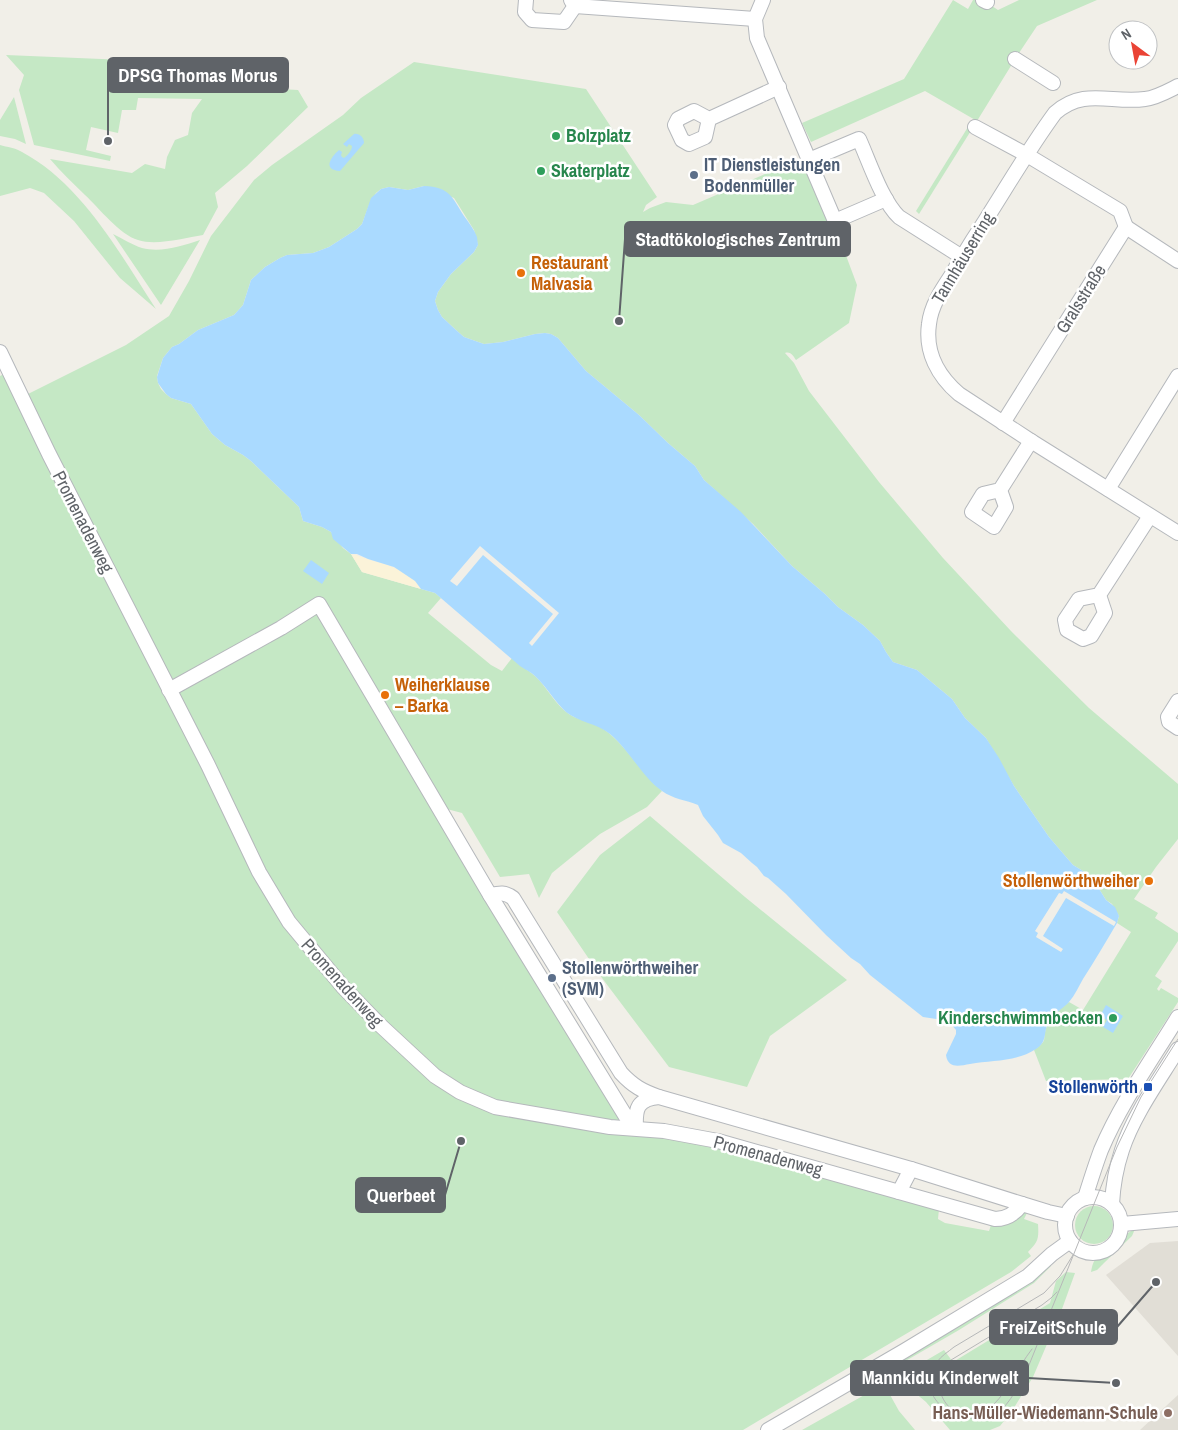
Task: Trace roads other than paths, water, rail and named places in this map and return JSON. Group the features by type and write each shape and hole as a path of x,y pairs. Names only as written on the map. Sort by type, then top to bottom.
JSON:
{"street":[{"path":"526,0 525,12 532,20 564,22 573,3 755,19"},
{"path":"763,0 755,19 757,38 835,221 886,199"},
{"path":"1015,59 1053,83"},
{"name":"Tannhäuserring","path":"1178,86 1146,100 1087,98 1069,103 1055,113 935,302 931,312 928,335 931,354 937,369 949,386 968,401 1178,533"},
{"path":"709,119 779,87"},
{"path":"976,127 1120,211 1126,227 1178,261"},
{"path":"809,160 859,139 893,211 899,217 962,257"},
{"name":"Gralsstraße","path":"1003,423 1126,227"},
{"name":"Promenadenweg","path":"0,352 48,454 208,766 259,872 289,922 343,987 397,1042 435,1076 460,1092 495,1107 610,1127 664,1131 718,1141 995,1219 1011,1216 1022,1204"},
{"path":"1108,489 1178,376"},
{"path":"1000,490 1031,441"},
{"path":"1098,595 1150,516"},
{"path":"169,690 281,628 319,604 490,895 628,1120 636,1128"},
{"path":"1178,702 1168,717 1169,722 1178,728"},
{"path":"490,895 507,894 513,898 621,1073 633,1085 644,1092 1066,1216"},
{"path":"1085,1198 1101,1151 1112,1126 1178,1018"},
{"path":"1112,1204 1114,1183 1122,1149 1150,1094 1178,1049"},
{"path":"636,1128 635,1114 637,1108 646,1100 659,1097"},
{"path":"899,1192 911,1169"},
{"path":"1091,1197 1102,1198 1112,1204 1119,1213 1122,1224 1119,1237 1110,1248 1097,1253 1085,1252 1076,1247 1070,1241 1065,1229 1066,1216 1074,1204 1091,1197"},
{"path":"1122,1224 1178,1219"},
{"path":"768,1430 1028,1276 1052,1254 1070,1241"}],"water":[{"path":"354,134 361,136 364,143 340,171 334,170 330,166 331,159 339,150 344,158 352,146 349,144 347,147 343,144"},
{"name":"Stollenwörthweiher","path":"424,186 440,188 449,194 477,237 478,245 474,252 451,274 438,292 435,301 442,317 464,337 484,344 545,333 558,338 586,371 639,415 695,466 704,480 741,512 792,566 880,641 893,662 917,670 952,699 965,718 986,738 1014,786 1049,837 1073,865 1083,871 1096,884 1106,900 1115,907 1119,916 1117,923 1073,996 1050,1020 1043,1043 1036,1049 1012,1058 955,1066 949,1063 946,1055 956,1034 956,1030 951,1024 943,1020 923,1017 870,975 826,935 786,894 764,876 757,867 741,853 723,843 703,816 698,805 675,798 662,791 648,779 624,748 610,734 566,712 532,673 520,666 435,593 421,589 415,581 394,567 357,554 351,554 333,539 331,532 303,521 299,507 251,461 225,445 212,434 191,404 171,398 158,383 157,377 163,358 172,347 198,330 234,315 243,305 251,280 265,267 287,255 313,253 329,247 357,229 362,224 371,198 381,189 389,187 408,190"},
{"path":"311,560 329,573 322,584 303,571"},
{"name":"Kinderschwimmbecken","path":"1106,1005 1123,1016 1113,1033 1103,1027 1107,1020 1100,1016"}],"tram line":[{"path":"1073,1255 1060,1276 1044,1293 954,1347 937,1362 931,1376 930,1388 935,1399 944,1408 969,1418 983,1418 997,1414 1014,1393 1027,1370 1117,1147 1141,1097 1178,1039"},
{"path":"1032,1349 1005,1391 986,1411 975,1415 964,1415 954,1411 946,1404 941,1394 940,1383 943,1372 951,1360 1042,1305 1057,1292"}],"place":[{"name":"Bolzplatz","path":"556,136"},
{"name":"DPSG Thomas Morus","path":"108,141"},
{"name":"Skaterplatz","path":"541,171"},
{"name":"IT Dienstleistungen Bodenmüller","path":"694,175"},
{"name":"Restaurant Malvasia","path":"521,273"},
{"name":"Stadtökologisches Zentrum","path":"619,321"},
{"name":"Weiherklause – Barka","path":"385,695"},
{"name":"Stollenwörthweiher","path":"1149,881"},
{"name":"Stollenwörthweiher (SVM)","path":"552,978"},
{"name":"Kinderschwimmbecken","path":"1113,1018"},
{"name":"Stollenwörth","path":"1148,1087"},
{"name":"Querbeet","path":"461,1141"},
{"name":"FreiZeitSchule","path":"1156,1282"},
{"name":"Mannkidu Kinderwelt","path":"1116,1383"},
{"name":"Hans-Müller-Wiedemann-Schule","path":"1168,1413"}]}
